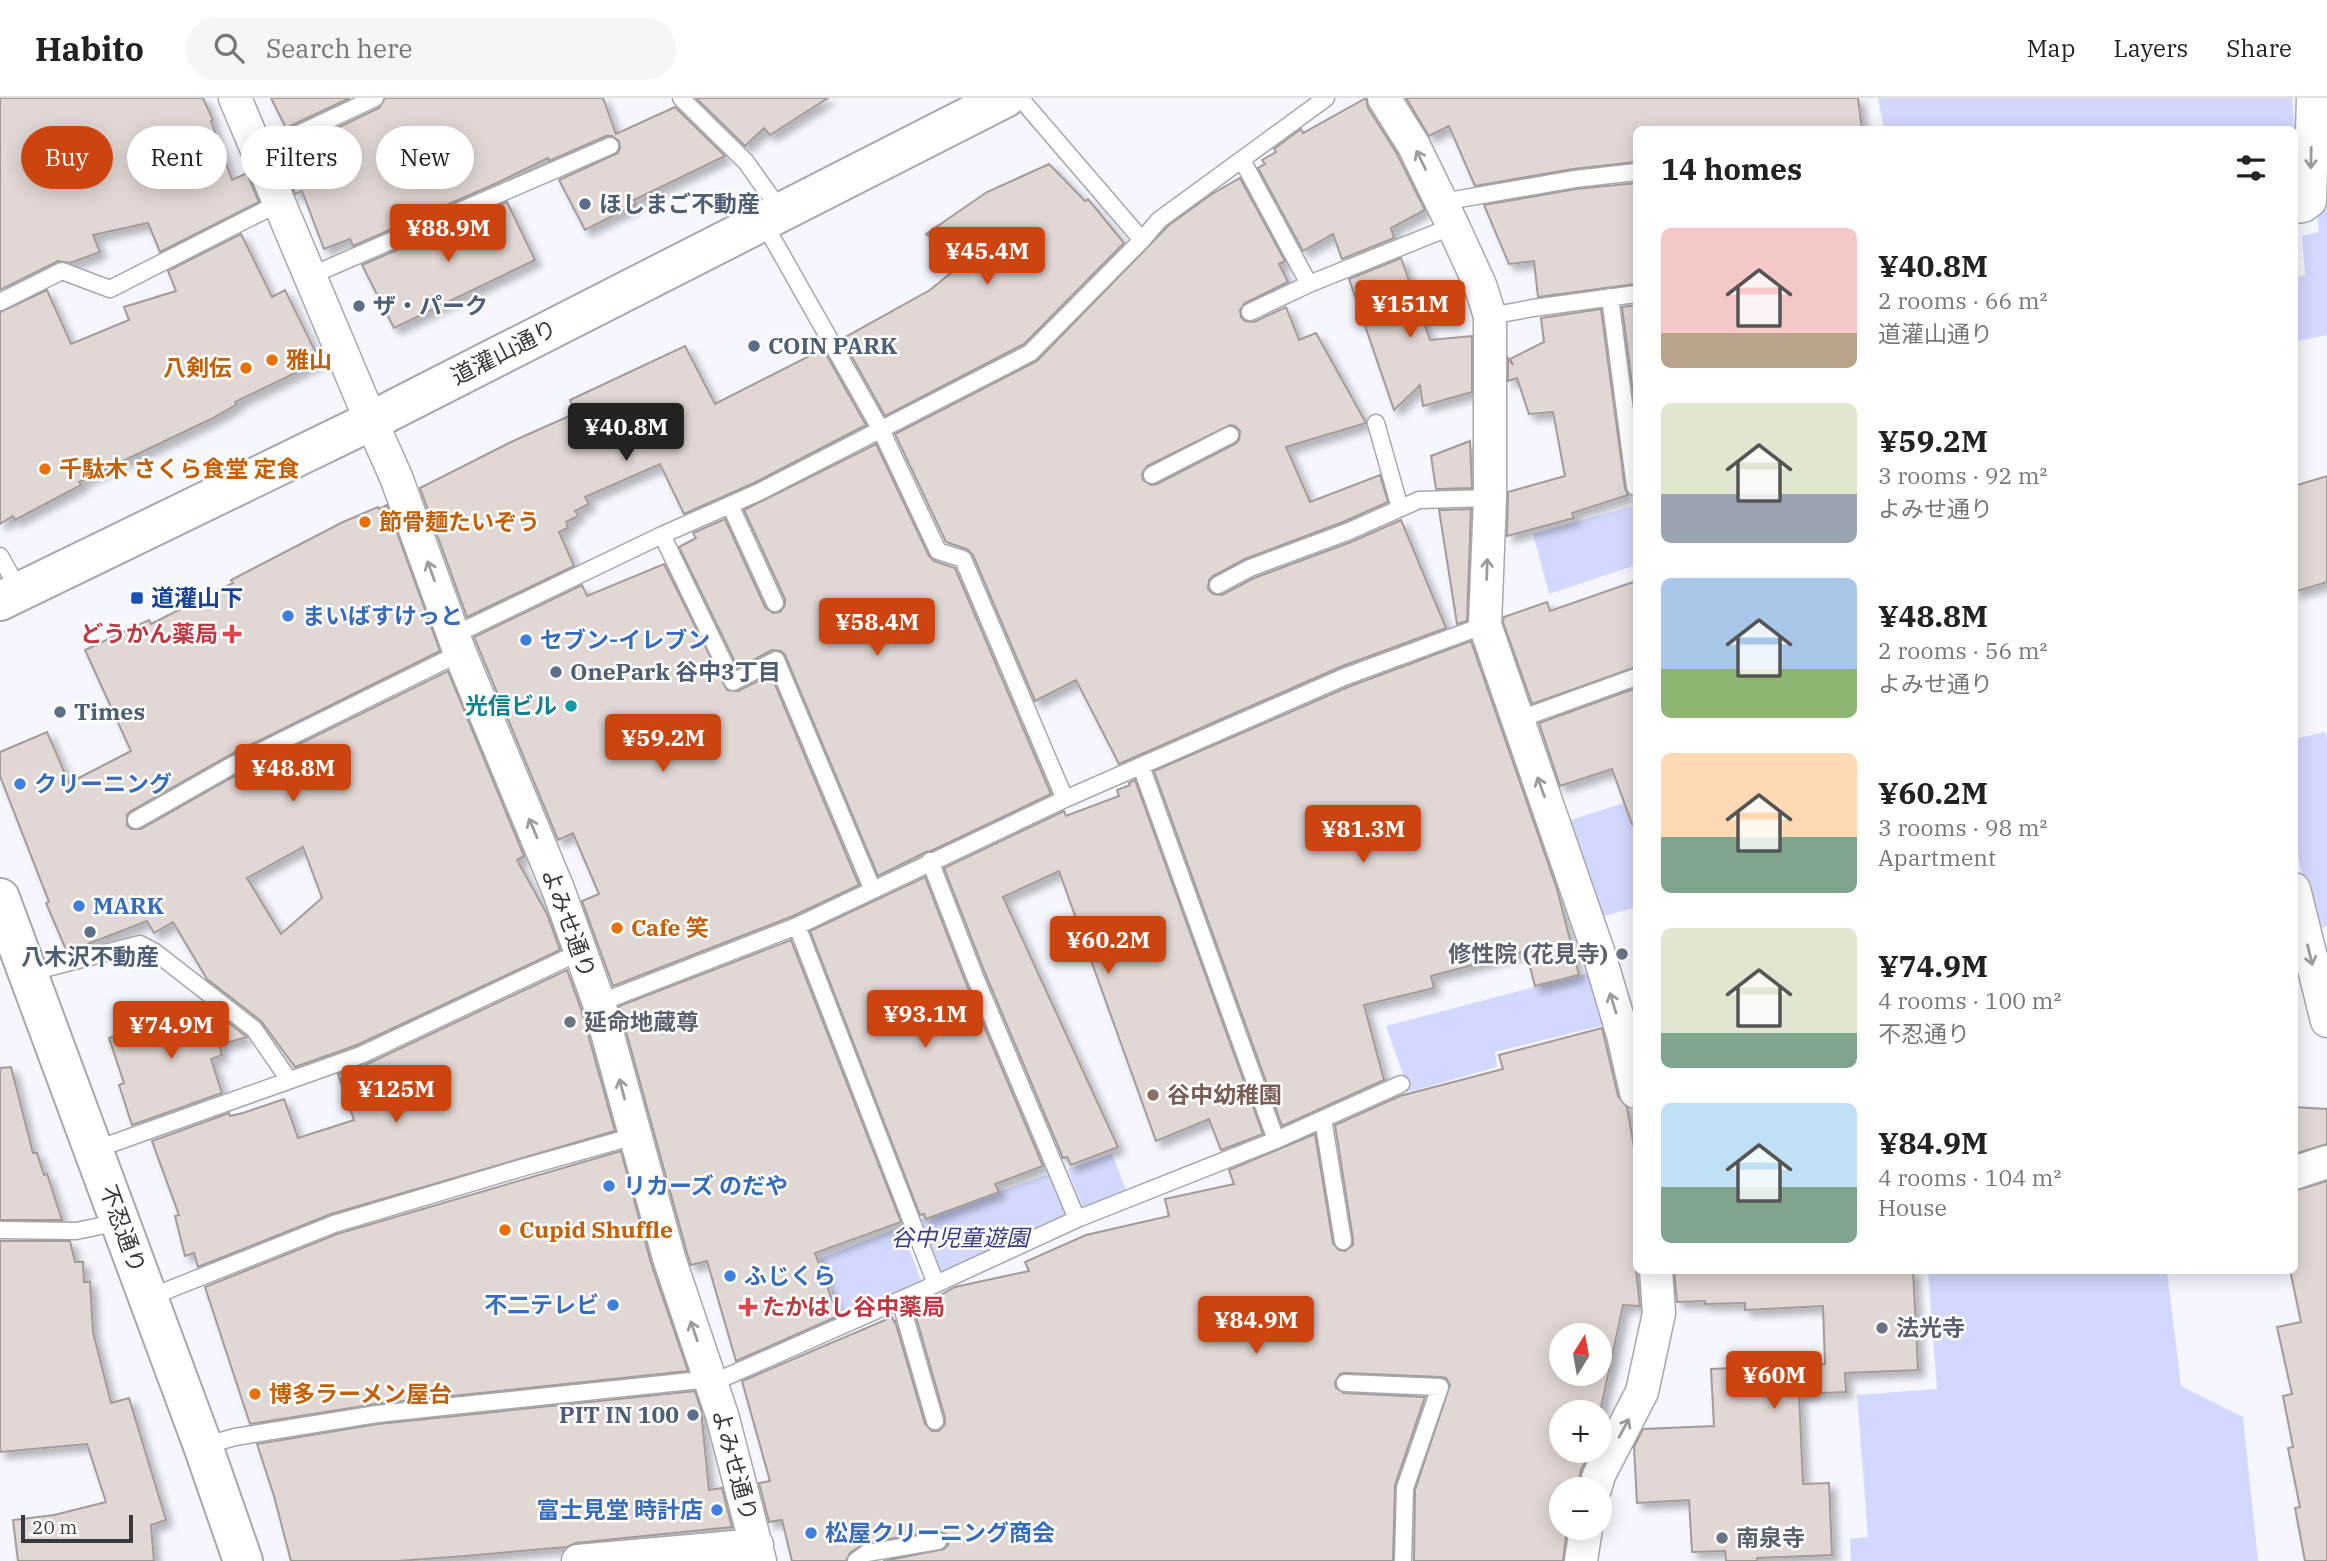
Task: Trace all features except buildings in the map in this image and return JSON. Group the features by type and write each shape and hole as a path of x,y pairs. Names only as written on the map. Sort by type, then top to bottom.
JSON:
{"main road":[{"name":"道灌山通り","path":"10,597 370,421 1005,98"},
{"name":"不忍通り","path":"0,898 16,962 94,1150 243,1561"}],"street":[{"name":"よみせ通り","path":"235,98 247,126"},
{"path":"1384,98 1414,146 1448,214 1480,285 1490,316 1490,498 1485,625 1598,951 1630,1035 1633,1064"},
{"path":"2298,207 2310,201 2313,98"},
{"name":"よみせ通り","path":"273,189 396,477 457,644 558,889 599,1003 669,1258 722,1415 758,1553"},
{"path":"2298,905 2327,1021"},
{"path":"2298,1172 2327,1162"},
{"path":"1598,1477 1643,1392 1659,1313 1656,1274"},
{"path":"1581,1561 1584,1540"},
{"path":"578,1561 758,1553"}],"lane":[{"path":"315,126 375,98"},
{"path":"681,98 746,162 881,430 938,551 963,559 1065,799"},
{"path":"1020,98 1142,240"},
{"path":"136,820 233,765 662,535 730,505 1030,353 1159,220 1325,98"},
{"path":"310,276 610,146"},
{"path":"1242,160 1309,284"},
{"path":"1250,312 1448,214 1574,179 1633,172"},
{"path":"0,302 62,271 110,289 279,203"},
{"path":"1490,316 1633,294"},
{"path":"1610,297 1633,472"},
{"path":"1376,423 1400,508"},
{"path":"1152,475 1230,435"},
{"path":"1218,585 1250,568 1347,532 1419,500 1490,498"},
{"path":"730,505 775,603"},
{"path":"662,535 733,682 776,660 872,888"},
{"path":"0,556 10,597"},
{"path":"599,1003 797,926 872,888 1065,799 1344,677 1485,625"},
{"path":"1517,720 1633,678"},
{"path":"1141,766 1276,1140"},
{"path":"930,862 975,977 1077,1219"},
{"path":"797,926 936,1284"},
{"path":"16,962 140,944 155,952 254,1028 289,1080"},
{"path":"94,1150 361,1055 580,952"},
{"path":"203,1446 235,1437 377,1414 711,1381 900,1300 1077,1219 1276,1140 1401,1084"},
{"path":"1323,1119 1343,1241"},
{"path":"148,1298 334,1224 635,1136"},
{"path":"0,1230 76,1231 120,1222"},
{"path":"900,1300 935,1421"},
{"path":"1345,1383 1440,1387 1405,1488 1403,1561"},
{"path":"856,1561 867,1553 937,1541"}],"green space":[{"path":"1878,98 2292,98 2295,126 1883,126"},
{"path":"2317,210 2327,210 2327,335 2298,341 2298,276 2305,275 2302,236 2319,232"},
{"path":"1633,506 1633,566 1549,594 1533,534"},
{"path":"2325,732 2327,739 2327,926 2318,929 2298,857 2298,738"},
{"path":"1633,800 1633,908 1597,918 1565,822"},
{"path":"1596,971 1613,1023 1495,1052 1497,1067 1409,1092 1386,1026"},
{"path":"1112,1154 1127,1192 1084,1210 1067,1169"},
{"name":"谷中児童遊園","path":"1058,1171 1069,1222 936,1284 912,1222"},
{"path":"901,1227 921,1280 841,1315 819,1259"},
{"path":"1928,1274 2167,1274 2181,1386 2243,1417 2258,1561 1851,1561 1850,1539 1868,1537 1857,1395 1937,1389"}],"place":[{"name":"ほしまご不動産","path":"585,204"},
{"name":"ザ・パーク","path":"359,306"},
{"name":"COIN PARK","path":"754,346"},
{"name":"雅山","path":"272,360"},
{"name":"八剣伝","path":"246,368"},
{"name":"千駄木 さくら食堂 定食","path":"45,469"},
{"name":"節骨麺たいぞう","path":"365,522"},
{"name":"道灌山下","path":"137,598"},
{"name":"まいばすけっと","path":"288,616"},
{"name":"どうかん薬局","path":"232,634"},
{"name":"セブン-イレブン","path":"526,640"},
{"name":"OnePark 谷中3丁目","path":"556,672"},
{"name":"光信ビル","path":"571,706"},
{"name":"Times","path":"60,712"},
{"name":"クリーニング","path":"20,784"},
{"name":"MARK","path":"79,906"},
{"name":"Cafe 笑","path":"617,928"},
{"name":"八木沢不動産","path":"90,932"},
{"name":"修性院 (花見寺)","path":"1622,954"},
{"name":"延命地蔵尊","path":"570,1022"},
{"name":"谷中幼稚園","path":"1153,1095"},
{"name":"リカーズ のだや","path":"609,1186"},
{"name":"Cupid Shuffle","path":"505,1230"},
{"name":"ふじくら","path":"730,1276"},
{"name":"不二テレビ","path":"613,1305"},
{"name":"たかはし谷中薬局","path":"748,1307"},
{"name":"法光寺","path":"1882,1328"},
{"name":"博多ラーメン屋台","path":"255,1394"},
{"name":"PIT IN 100","path":"693,1415"},
{"name":"富士見堂 時計店","path":"717,1510"},
{"name":"松屋クリーニング商会","path":"811,1533"},
{"name":"南泉寺","path":"1722,1538"}]}
